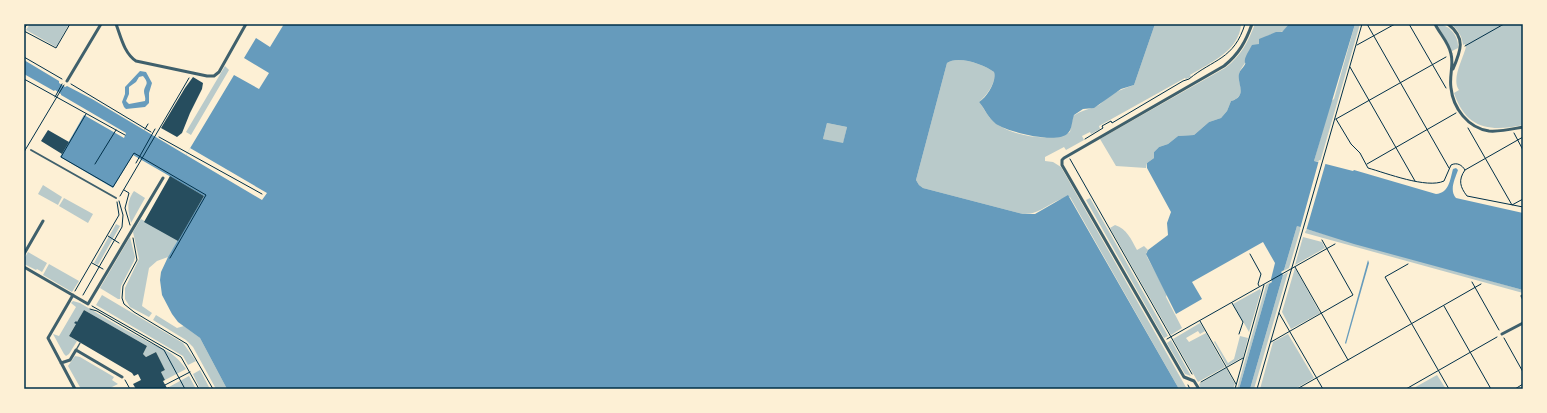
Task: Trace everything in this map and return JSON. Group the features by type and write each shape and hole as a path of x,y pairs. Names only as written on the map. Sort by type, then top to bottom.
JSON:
{"street":[{"path":"65,82 101,24"},
{"path":"116,24 130,57 136,61 214,76 219,72 246,24"},
{"path":"1199,389 1195,383 1184,377 1062,165 1062,160 1224,66 1234,58 1241,49 1248,38 1252,24"},
{"path":"1435,24 1446,42 1451,54 1452,70"},
{"path":"1448,24 1458,34 1461,42 1461,48 1452,70 1450,81 1452,95 1459,111 1474,125 1488,131 1523,127"},
{"path":"31,150 116,198"},
{"path":"24,267 73,295 87,305 163,178"},
{"path":"24,254 43,222"},
{"path":"73,295 48,338 75,389"},
{"path":"1502,334 1523,322"},
{"path":"61,363 70,360 76,350 122,376"}],"lane":[{"path":"76,350 80,343"}],"path":[{"path":"27,24 24,30 56,48 70,24"},
{"path":"1086,140 1084,138 1103,128 1102,126 1111,121 1112,123 1226,56 1238,41 1245,24"},
{"path":"1257,389 1336,119 1362,24"},
{"path":"1367,24 1449,168"},
{"path":"1356,46 1395,24"},
{"path":"1409,24 1447,90 1452,95"},
{"path":"1461,48 1504,24"},
{"path":"1336,119 1451,54"},
{"path":"24,57 151,132"},
{"path":"1350,67 1415,181"},
{"path":"80,300 123,221 119,199 123,189 192,72"},
{"path":"24,79 125,135"},
{"path":"55,96 65,82"},
{"path":"24,152 59,95 65,82"},
{"path":"1366,164 1459,111"},
{"path":"86,114 61,157 113,187 134,153 206,195 170,258"},
{"path":"1336,119 1350,144 1360,153 1368,168 1415,181 1432,183 1443,182 1449,168 1453,164 1462,166 1465,170"},
{"path":"1466,119 1467,125 1512,205"},
{"path":"145,129 148,124"},
{"path":"136,163 155,129"},
{"path":"1512,129 1523,150"},
{"path":"95,164 116,130"},
{"path":"159,137 185,150 262,194"},
{"path":"1523,137 1465,170 1461,176 1460,185 1467,196 1523,207"},
{"path":"1067,156 1193,376 1195,383 1244,357"},
{"path":"123,189 129,193 125,208 132,232 137,260 123,286 122,298 124,304 134,312 187,344 213,389"},
{"path":"73,295 119,215 116,198"},
{"path":"1512,205 1523,199"},
{"path":"107,236 123,245"},
{"path":"1270,342 1353,295 1322,240"},
{"path":"1164,341 1335,244"},
{"path":"1250,254 1261,274 1258,284 1260,287"},
{"path":"91,263 108,272"},
{"path":"1408,264 1385,277 1449,389"},
{"path":"1295,266 1348,360"},
{"path":"1472,282 1523,372"},
{"path":"1235,389 1264,284"},
{"path":"1297,389 1481,284"},
{"path":"1231,303 1242,322 1239,334"},
{"path":"87,305 181,357 199,389"},
{"path":"87,305 164,350 185,389"},
{"path":"1444,306 1491,389"},
{"path":"1279,312 1323,389"},
{"path":"1200,320 1236,384"},
{"path":"1406,389 1502,334"},
{"path":"165,385 190,372"},
{"path":"122,376 130,389"},
{"path":"1515,389 1523,384"}],"shaded area":[{"path":"30,24 69,24 56,47 26,30"},
{"path":"1155,24 1241,24 1235,41 1223,55 1190,75 1191,77 1185,78 1099,126 1100,129 1091,134 1090,132 1082,136 1084,140 1066,150 1064,147 1045,157 1045,161 1053,162 1061,167 1187,389 1179,389 1070,197 1064,198 1041,210 1029,214 1023,214 923,188 916,180 947,63 951,61 964,60 984,66 994,72 995,76 991,88 979,102 987,115 1001,127 1020,134 1052,137 1070,132 1073,116 1099,105 1112,94 1134,85"},
{"path":"1255,24 1289,24 1283,31 1266,37 1252,53 1239,73 1240,95 1237,99 1231,101 1227,111 1221,118 1209,122 1194,135 1178,136 1168,144 1159,147 1154,152 1154,158 1147,163 1146,168 1116,166 1100,139 1225,68 1235,59 1243,48 1250,37"},
{"path":"1355,24 1360,24 1320,162 1314,161 1331,101 1334,99"},
{"path":"1437,24 1449,28 1457,39 1458,48 1452,51"},
{"path":"1451,24 1523,24 1523,125 1500,128 1490,127 1472,121 1465,114 1454,93 1459,90 1456,80 1458,69 1466,47 1465,44 1463,45 1459,33"},
{"path":"225,66 229,70 191,135 186,132"},
{"path":"827,123 847,127 843,144 823,139"},
{"path":"43,185 62,197 58,205 38,194"},
{"path":"134,191 145,198 131,223 128,206 131,195"},
{"path":"64,198 93,214 88,223 59,206"},
{"path":"1090,198 1168,336 1164,338 1086,200"},
{"path":"141,219 179,240 168,257 157,261 149,268 142,306 152,313 149,317 130,307 125,299 125,288 139,259 133,232"},
{"path":"116,224 120,226 98,265 94,263"},
{"path":"1115,225 1126,232 1137,250 1144,246 1148,250 1146,253 1147,257 1167,294 1166,297 1182,328 1171,335 1110,228"},
{"path":"1297,226 1301,227 1289,268 1281,272 1284,270"},
{"path":"1306,229 1523,290 1523,293 1305,233"},
{"path":"130,237 135,257 121,286 120,299 118,299 100,288"},
{"path":"1303,237 1322,242 1325,248 1295,265"},
{"path":"28,252 47,263 42,272 24,264 24,259"},
{"path":"49,264 79,281 72,292 43,275"},
{"path":"1295,268 1320,313 1291,329 1282,312"},
{"path":"1288,272 1254,389 1250,389 1283,275"},
{"path":"1272,281 1269,284 1239,389 1237,389 1266,285"},
{"path":"1260,289 1261,291 1249,332 1233,304"},
{"path":"102,295 183,343 196,361 188,365 183,356 96,305"},
{"path":"73,301 80,303 176,357 186,369 165,380 161,372 165,370 156,352 146,357 143,354 147,346 84,310 69,336 77,341 69,354 66,356 53,334 59,336 76,307 71,303"},
{"path":"156,315 177,328 184,326 200,338 227,389 216,389 193,347 186,340 153,320"},
{"path":"1200,323 1205,331 1200,334 1198,331 1186,338 1189,342 1206,333 1225,367 1198,382 1173,339"},
{"path":"1288,334 1314,378 1295,389 1260,389 1273,342"},
{"path":"1240,336 1248,338 1243,357 1227,366 1214,342 1215,341 1228,363 1234,359"},
{"path":"1171,340 1191,376 1185,374 1167,343"},
{"path":"75,356 80,357 114,377 112,380 118,384 108,389 81,389 68,366"},
{"path":"1226,368 1235,384 1233,389 1201,389 1199,384"},
{"path":"200,370 210,389 200,389 193,374"},
{"path":"1437,375 1446,389 1412,389"},
{"path":"189,376 196,389 170,389 169,387"}],"water":[{"path":"284,24 1155,24 1134,85 1121,89 1094,108 1083,109 1074,115 1068,133 1054,138 1044,138 1021,134 996,124 979,102 993,84 995,76 994,72 984,66 964,60 951,61 947,63 916,180 923,188 1023,214 1035,214 1068,195 1179,389 227,389 200,338 178,322 172,314 162,295 160,280 161,272 168,257 204,196 133,155 113,188 60,157 84,115 124,138 126,133 55,90 54,91 24,74 24,60 59,81 59,83 65,87 67,86 92,99 186,155 234,75 259,89 269,73 244,58 256,38 270,47","holes":["827,123 847,127 843,143 823,139"]},
{"path":"1289,24 1355,24 1314,161 1354,170 1436,194 1446,189 1453,169 1456,168 1458,170 1454,181 1453,192 1456,198 1523,213 1523,290 1354,244 1297,226 1284,270 1281,272 1283,275 1250,389 1239,389 1269,284 1272,282 1271,279 1275,263 1263,242 1192,282 1202,299 1176,314 1146,254 1148,250 1168,235 1167,223 1171,212 1147,168 1147,163 1154,158 1154,152 1159,147 1168,144 1178,136 1194,135 1209,122 1221,118 1227,111 1231,101 1239,96 1241,89 1239,74 1245,64 1246,57 1252,45 1259,44 1259,39 1276,32 1282,32"},
{"path":"140,71 146,72 152,83 149,93 149,103 145,107 126,109 122,102 125,94 125,87","holes":["143,76 147,82 144,91 145,101 129,104 126,101 129,94 129,87 136,82 139,77"]},
{"path":"1368,260 1369,263 1346,344 1345,343"}],"pier":[{"path":"190,148 267,193 262,200 186,155"},
{"path":"1319,160 1326,162 1306,231 1300,229"}],"building":[{"path":"193,77 203,83 202,89 182,133 177,137 161,128"},
{"path":"48,130 69,142 62,154 41,141"},
{"path":"170,176 204,196 178,241 144,222"},
{"path":"84,310 147,346 143,354 146,357 156,352 165,370 161,372 165,380 163,381 167,388 169,387 170,389 136,389 133,384 141,380 138,374 134,376 132,373 69,336 76,324 74,323 76,321 77,322"}]}
